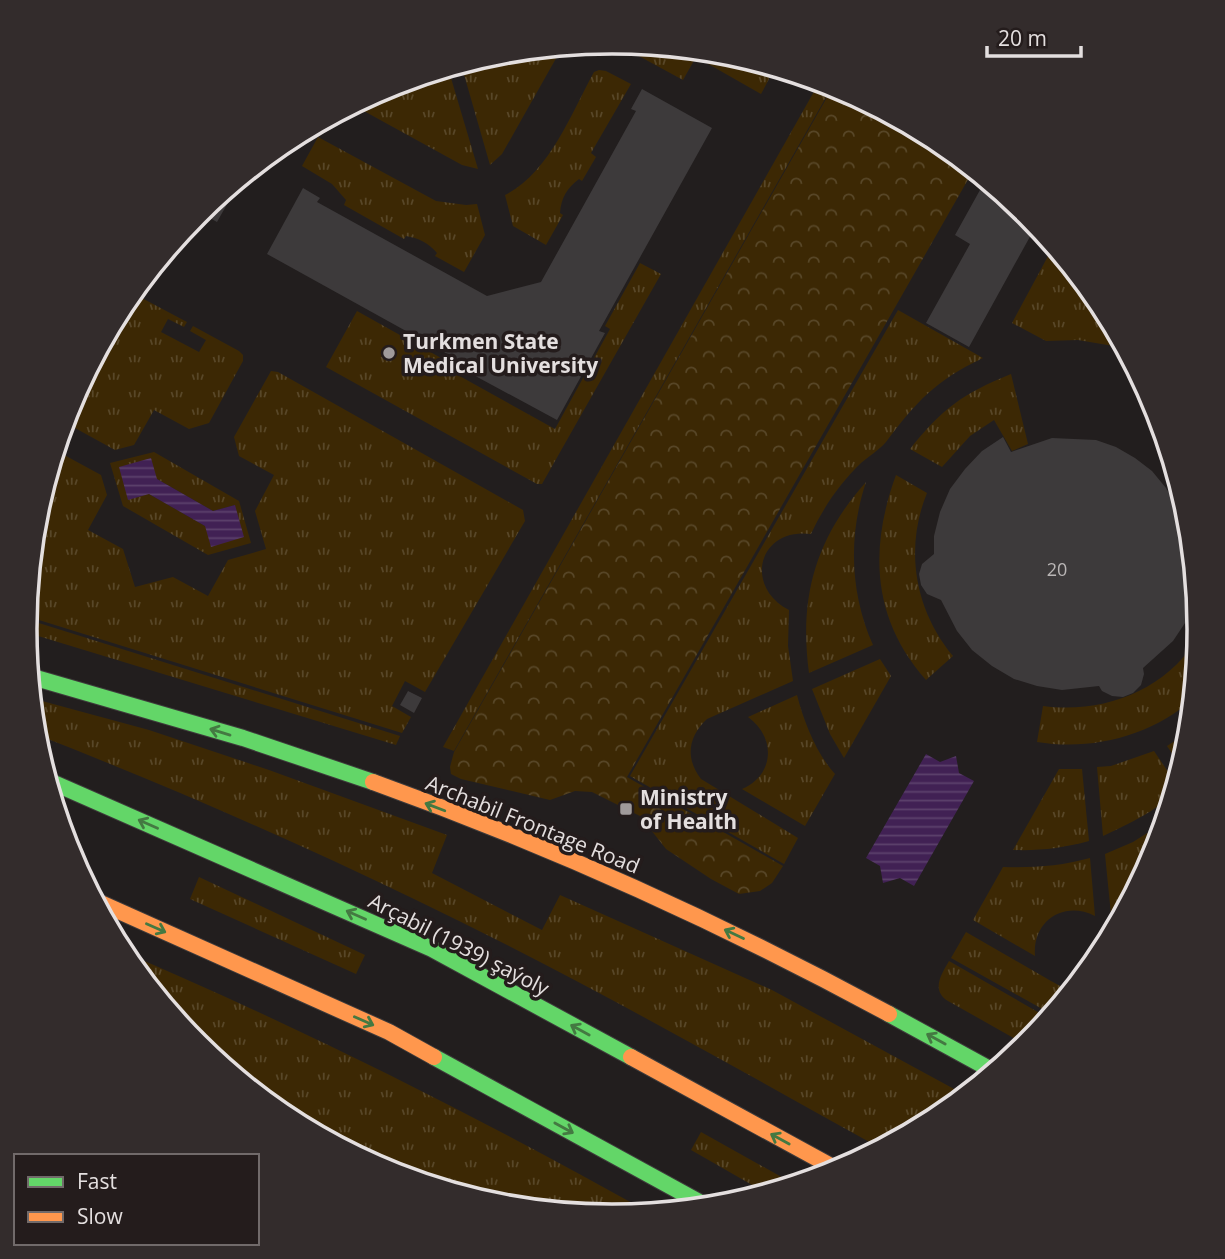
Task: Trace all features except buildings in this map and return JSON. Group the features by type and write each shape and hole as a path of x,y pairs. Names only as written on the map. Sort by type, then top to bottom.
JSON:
{"main road":[{"name":"Archabil Frontage Road","path":"39,679 275,748 401,793 600,872 851,992 986,1067"},
{"name":"Arçabil (1939) şaýoly","path":"57,784 432,949 826,1164"},
{"path":"108,906 389,1032 694,1199"}],"green space":[{"path":"636,55 694,60 683,80"},
{"path":"557,57 502,154 490,165 464,73"},
{"path":"704,62 768,75 761,94"},
{"path":"599,70 631,84 591,153 596,157 582,181 579,179 565,194 560,213 563,215 546,245 513,226 505,195 521,185 546,157 594,72"},
{"path":"451,77 478,169 462,165 363,111"},
{"path":"815,91 827,96 454,751 443,747"},
{"path":"828,96 900,131 969,178 627,777 783,866 772,883 760,891 739,894 666,849 640,816 592,792 575,791 550,800 461,779 451,774 454,752"},
{"path":"318,137 436,201 477,204 485,235 464,272 435,256 437,253 423,242 406,236 404,239 344,205 346,200 332,184 302,166"},
{"path":"1049,255 1091,310 1113,346 1078,340 1046,341 1012,323"},
{"path":"640,263 661,274 542,484 537,484 326,367 357,311 450,363 447,369 555,429 610,329 605,326"},
{"path":"142,298 187,322 184,327 168,319 161,332 199,352 206,340 190,331 193,326 243,355 243,361 209,423 189,429 154,410 134,445 115,450 74,427 96,375"},
{"path":"898,310 983,358 952,375 917,404 883,445 846,479 811,534 793,534 779,540 769,549 763,560 762,574 766,587 775,600 789,610 788,646 793,681 707,719 696,733 691,748 693,763 701,779 798,838 784,864 630,776"},
{"path":"271,371 278,372 523,510 525,521 425,692 405,681 392,706 411,717 402,733 37,620 42,554 56,480 64,455 101,475 107,495 88,530 123,549 135,587 173,577 208,596 228,560 266,549 255,511 274,475 239,456 234,437"},
{"path":"1011,374 1028,444 1012,451 994,420 970,436 942,467 910,449 954,404 979,388"},
{"path":"154,452 239,501 251,543 208,555 123,506 110,463","holes":["157,479 213,511 235,505 205,526 149,494"]},
{"path":"896,475 927,493 916,536 917,578 930,619 953,656 926,680 908,657 895,633 881,582 879,556 882,530"},
{"path":"866,482 856,523 854,564 860,605 873,645 809,673 807,620 815,571 834,525"},
{"path":"37,623 400,736 396,745 37,636"},
{"path":"1187,651 1183,707 1159,722 1120,738 1100,742 1037,742 1043,706 1087,706 1128,696 1148,686"},
{"path":"880,659 891,676 844,758 830,734 812,689"},
{"path":"797,695 812,737 835,774 805,826 742,789 761,775 768,755 764,735 748,717"},
{"path":"42,701 149,730 269,770 447,835 432,873 542,930 560,895 772,990 957,1090 872,1143 650,1020 473,928 178,792 48,739"},
{"path":"1177,739 1174,756 1167,746"},
{"path":"1154,751 1170,775 1161,804 1103,836 1097,767 1111,766"},
{"path":"1059,769 1082,769 1089,841 1070,846 1013,850"},
{"path":"1152,830 1129,884 1111,917 1105,854"},
{"path":"1090,858 1095,916 1072,911 1052,917 1039,933 1035,956 973,920 1003,867 1047,866"},
{"path":"199,877 365,955 356,974 190,899"},
{"path":"966,932 1063,987 1044,1010 951,958"},
{"path":"142,960 390,1075 634,1204 575,1204 500,1194 427,1175 358,1146 293,1108 233,1062 205,1037"},
{"path":"949,961 1041,1014 1017,1040 943,997 939,987"},
{"path":"701,1132 785,1179 756,1187 691,1150"}],"shaded area":[{"path":"151,458 157,479 213,511 235,505 244,537 211,547 205,526 149,494 128,500 119,467"},
{"path":"926,754 940,762 956,756 959,773 974,781 914,886 900,878 883,883 880,866 866,858"}],"traffic: fast":[{"path":"39,679 243,738 373,782"},
{"path":"58,785 432,949 631,1057"},
{"path":"889,1014 986,1067"},
{"path":"434,1057 694,1199"}],"traffic: slow":[{"path":"373,782 636,888 889,1014"},
{"path":"108,906 389,1032 434,1057"},
{"path":"631,1057 826,1164"}],"place":[{"name":"Turkmen State Medical University","path":"389,353"},
{"name":"Ministry of Health","path":"626,809"}]}
